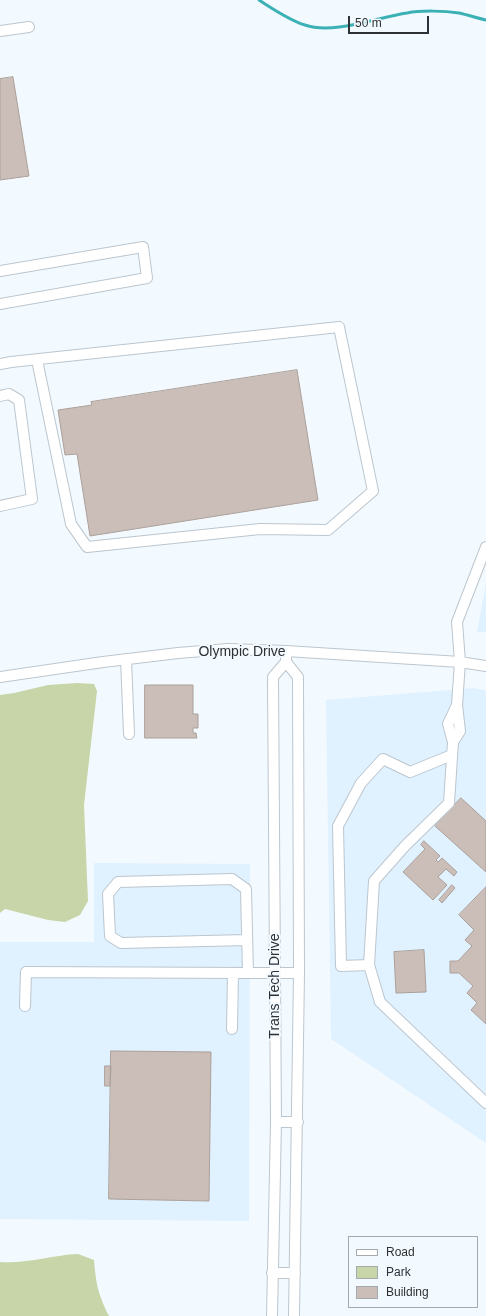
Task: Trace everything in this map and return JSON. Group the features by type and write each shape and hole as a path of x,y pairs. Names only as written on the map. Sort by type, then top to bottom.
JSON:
{"street":[{"path":"0,31 29,28"},
{"path":"0,271 143,247 147,278 0,304"},
{"path":"0,364 339,326 373,491 328,530 260,529 87,547 71,524 37,360"},
{"path":"0,396 9,394 20,400 32,499 0,506"},
{"path":"486,547 457,622 460,662 457,705 448,724 453,742 449,803 405,846 374,881 369,965 380,1002 486,1103"},
{"name":"Olympic Drive","path":"0,677 126,659 228,649 286,651 460,662 486,666"},
{"path":"286,651 286,662"},
{"path":"126,659 129,734"},
{"name":"Trans Tech Drive","path":"272,1316 276,1122 273,677 286,662 298,677 299,973 294,1316"},
{"path":"369,965 341,966 338,826 361,783 383,759 410,772 452,755"},
{"path":"247,940 121,943 110,936 108,894 118,882 232,879 246,889 248,973"},
{"path":"25,1006 26,972 299,973"},
{"path":"232,1029 234,973"},
{"path":"276,1122 298,1122"},
{"path":"272,1273 295,1273"}],"shaded area":[{"path":"486,583 486,632 477,632"},
{"path":"474,688 486,691 486,1143 331,1039 326,700"},
{"path":"94,863 250,864 249,1221 0,1219 0,942 94,942"}],"green space":[{"path":"77,683 94,684 97,691 84,805 88,901 80,915 65,922 48,920 5,909 0,913 0,695 48,685"},
{"path":"78,1254 94,1260 98,1289 109,1316 0,1316 0,1262 30,1261"}],"building":[{"path":"13,77 29,176 0,180 0,79"},
{"path":"297,370 318,500 90,536 77,454 65,455 58,410 92,405 91,402"},
{"path":"145,685 193,685 193,714 198,714 198,728 193,728 193,733 196,733 197,738 145,738"},
{"path":"461,798 486,821 486,872 435,826"},
{"path":"424,841 440,856 436,860 438,862 442,858 457,872 454,876 446,869 438,877 447,885 433,900 403,872 425,849 421,845"},
{"path":"452,885 455,888 442,903 439,900"},
{"path":"486,887 486,1024 471,1010 477,1003 467,993 473,986 459,973 450,973 450,961 458,961 472,946 465,940 474,930 459,915"},
{"path":"424,950 426,992 396,993 394,952"},
{"path":"111,1051 211,1052 209,1201 109,1199"},
{"path":"105,1066 111,1066 110,1086 105,1086"}],"waterway":[{"path":"259,0 293,20 316,28 342,27 419,11 459,13 486,20"}]}
